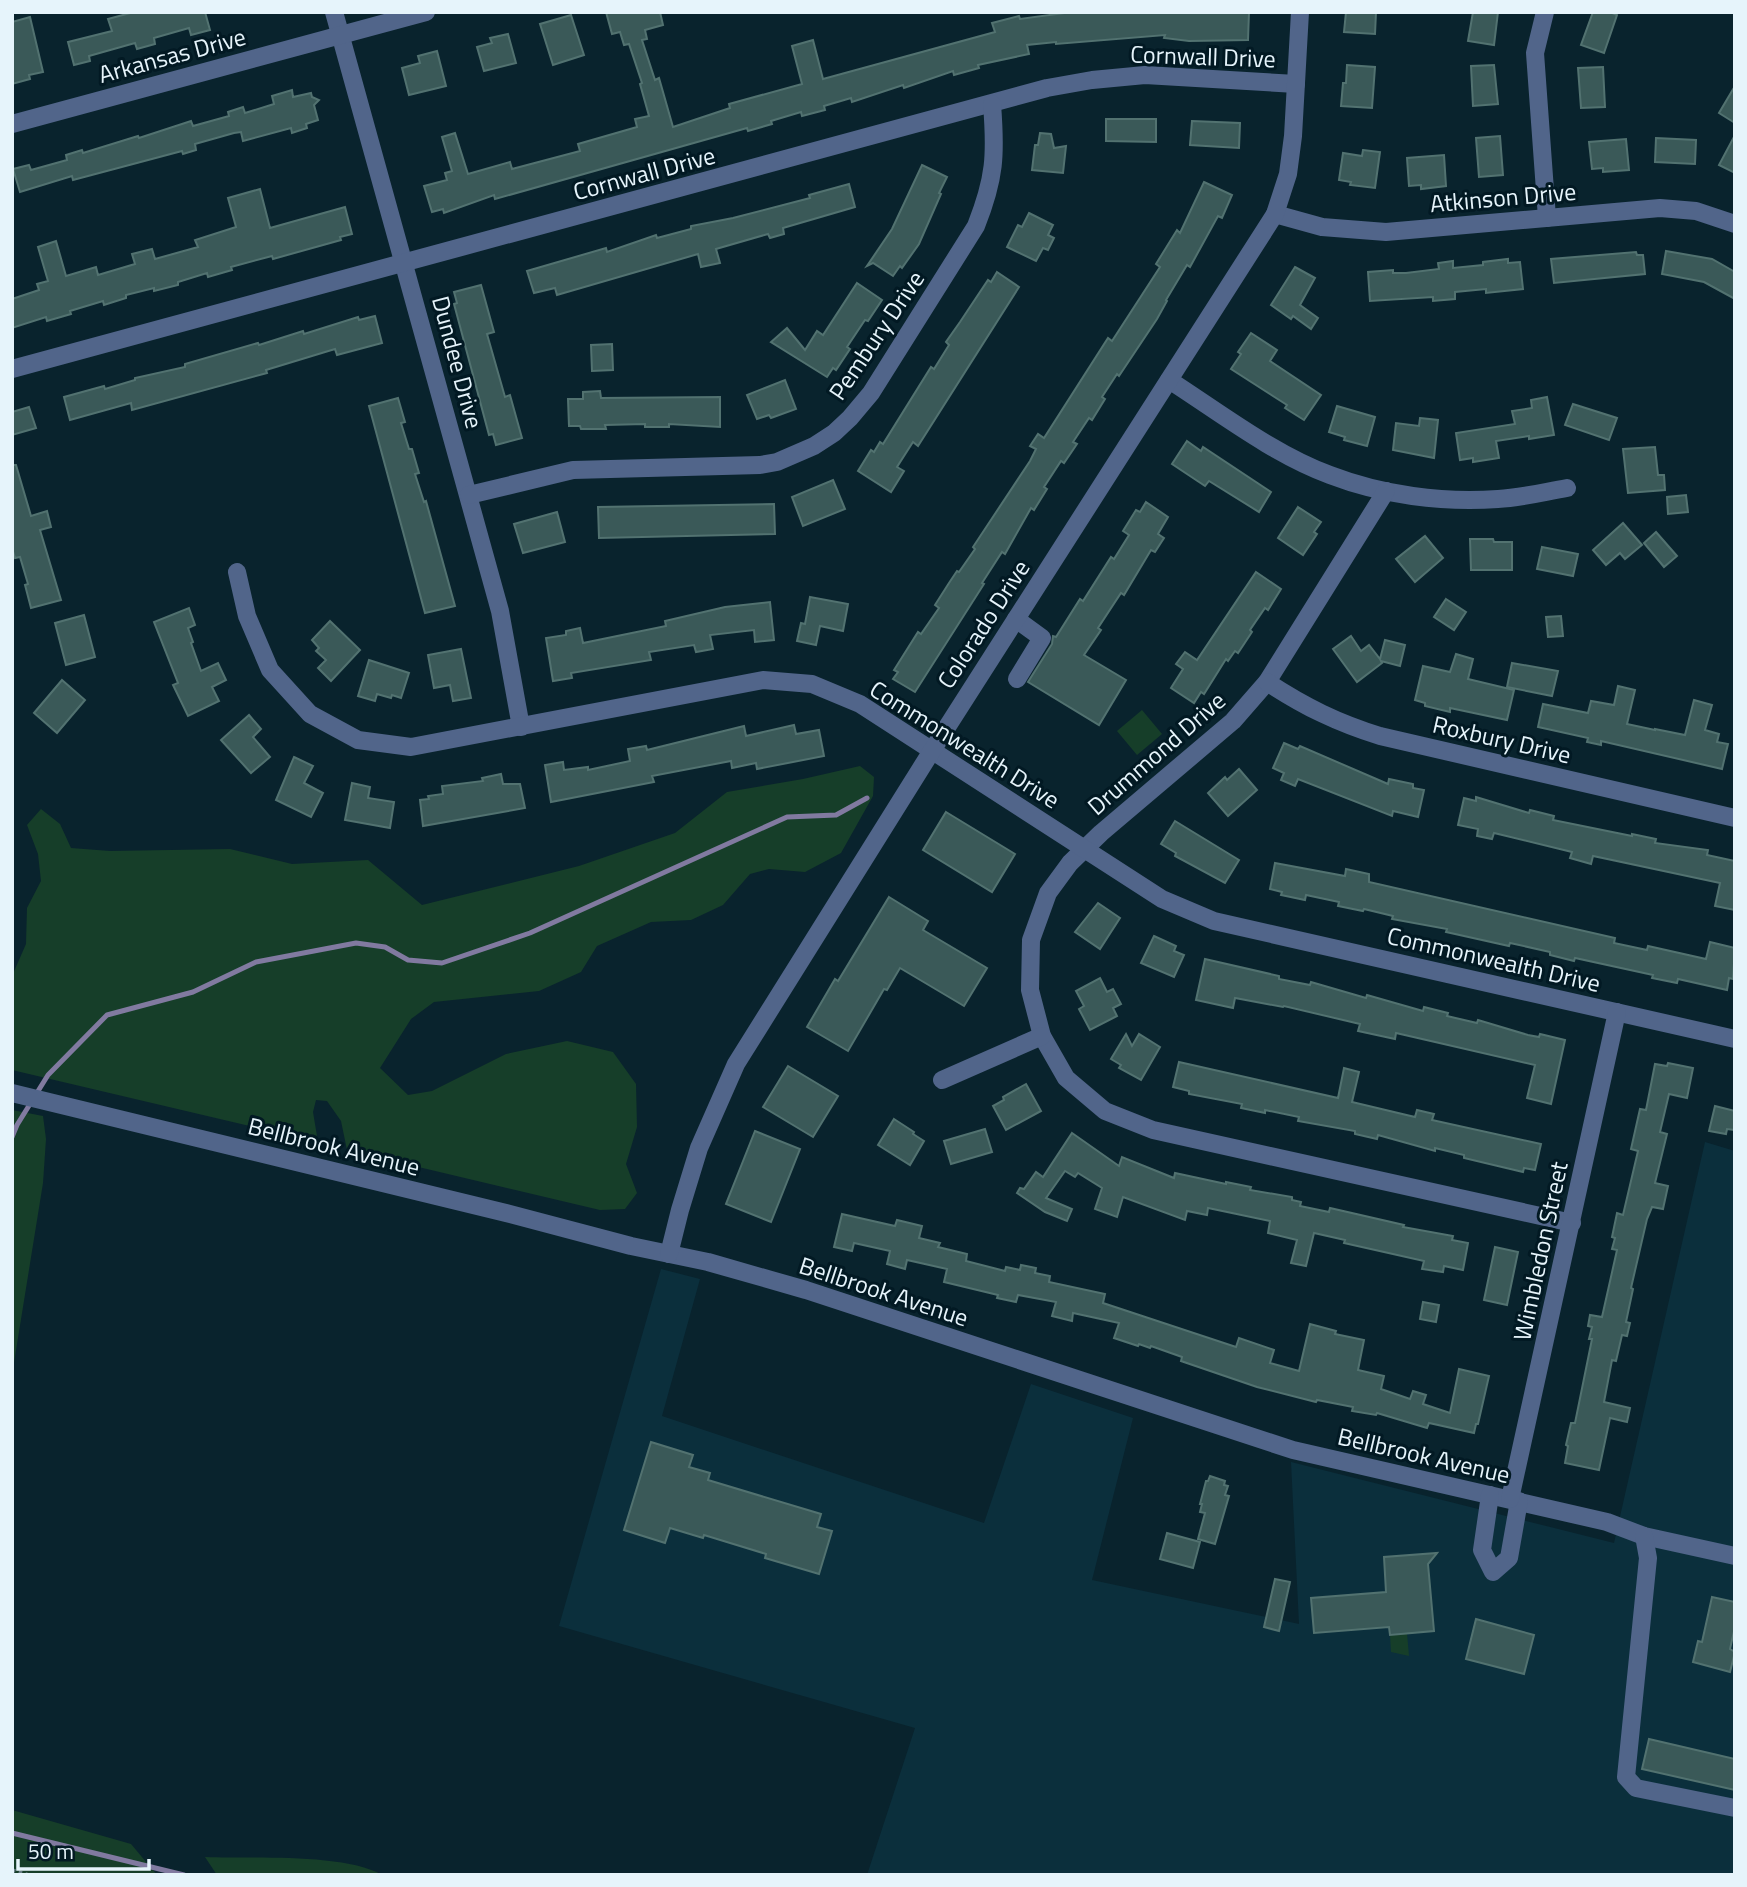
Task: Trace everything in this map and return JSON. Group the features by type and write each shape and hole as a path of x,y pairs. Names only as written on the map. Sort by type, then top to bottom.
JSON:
{"street":[{"name":"Dundee Drive","path":"334,12 500,611 522,727"},
{"name":"Arkansas Drive","path":"12,124 426,12"},
{"name":"Colorado Drive","path":"669,1254 699,1148 716,1103 736,1064 1016,618 1275,214 1287,174 1293,136 1300,12"},
{"path":"1545,12 1535,53 1547,218"},
{"name":"Cornwall Drive","path":"12,369 1047,89 1122,76 1145,75 1296,84"},
{"name":"Pembury Drive","path":"469,495 573,470 760,466 796,455 834,433 871,393 976,226 987,198 993,168 995,150 992,104"},
{"name":"Atkinson Drive","path":"1275,214 1322,227 1386,232 1660,208 1696,211 1735,223"},
{"path":"1168,380 1268,444 1329,475 1386,491 1448,499 1500,499 1567,488"},
{"name":"Drummond Drive","path":"1386,491 1268,682 1233,721 1069,863 1048,893 1031,940 1030,990 1042,1036 1066,1078 1105,1111 1153,1130 1572,1223"},
{"name":"Commonwealth Drive","path":"237,572 247,617 270,670 310,714 358,740 411,747 763,680 812,684 860,704 1162,899 1214,921 1735,1039"},
{"path":"1016,618 1042,638 1017,679"},
{"name":"Roxbury Drive","path":"1268,682 1304,706 1342,724 1380,736 1735,818"},
{"name":"Wimbledon Street","path":"1490,1495 1482,1550 1493,1572 1509,1558 1514,1500 1617,1012"},
{"path":"942,1080 1042,1036"},
{"name":"Bellbrook Avenue","path":"13,1093 708,1262 806,1290 1293,1451 1607,1522 1644,1536 1735,1556"},
{"path":"1644,1536 1648,1558 1626,1777 1636,1788 1735,1808"}],"path":[{"path":"12,1870 29,1875"}],"shaded area":[{"path":"1705,1142 1735,1151 1735,1875 867,1875 915,1728 559,1626 661,1269 700,1279 662,1416 984,1523 1031,1384 1133,1418 1092,1580 1299,1624 1291,1462 1614,1543"}],"green space":[{"path":"1142,710 1162,734 1137,755 1117,731"},
{"path":"860,766 874,777 873,796 841,853 805,872 769,869 750,874 723,905 691,920 651,922 597,946 581,972 539,991 434,1002 411,1019 380,1068 408,1095 432,1091 506,1054 567,1041 613,1052 636,1084 637,1127 626,1164 637,1193 625,1209 600,1210 347,1150 341,1121 327,1101 316,1100 313,1112 318,1142 12,1070 12,976 26,944 27,908 41,881 38,854 27,825 41,809 60,824 71,848 110,851 230,849 292,864 368,860 422,905 579,866 675,833 727,792"},
{"path":"12,1110 43,1116 46,1139 43,1183 12,1375"},
{"path":"1407,1633 1409,1656 1391,1652 1390,1635"},
{"path":"12,1810 131,1844 157,1875 12,1875"},
{"path":"205,1857 322,1860 365,1868 382,1875 217,1875"}],"building":[{"path":"134,12 205,12 210,30 191,35 189,28 154,38 155,44 137,49 135,43 89,56 90,61 74,65 68,42 112,31 108,19"},
{"path":"606,12 660,12 663,25 645,30 647,39 642,40 655,80 659,78 673,127 730,108 729,104 802,84 792,46 813,40 823,79 995,32 992,23 1019,16 1020,19 1072,12 1249,12 1248,40 1189,41 1164,38 1165,35 1027,45 1029,54 978,65 979,68 954,75 953,71 852,102 851,98 824,106 825,110 802,116 801,112 748,131 747,128 495,199 494,195 444,213 443,209 432,212 424,186 447,180 445,173 452,171 442,137 455,133 468,174 510,162 512,169 580,151 578,144 637,127 635,119 649,116 629,44 624,45 620,32 612,34"},
{"path":"1346,12 1376,12 1375,34 1344,32"},
{"path":"1473,12 1498,12 1494,45 1468,41"},
{"path":"1593,12 1610,12 1617,15 1604,53 1581,45"},
{"path":"571,15 584,55 553,65 540,24"},
{"path":"30,17 43,72 29,75 30,79 12,84 12,22"},
{"path":"508,34 516,63 484,71 477,47 492,43 490,38"},
{"path":"437,51 446,86 409,95 402,68 420,63 418,56"},
{"path":"1347,65 1375,67 1372,108 1341,106"},
{"path":"1494,65 1498,104 1473,106 1471,66"},
{"path":"1603,67 1605,107 1581,108 1578,68"},
{"path":"1735,86 1735,123 1719,113"},
{"path":"292,90 293,97 311,93 312,97 319,100 314,105 318,120 306,124 307,128 292,133 291,128 243,141 241,132 234,133 195,144 196,150 183,154 182,151 73,180 72,176 20,192 13,169 29,165 31,170 67,160 66,155 82,150 83,153 191,121 193,126 229,116 228,112 243,107 245,113 274,104 272,96"},
{"path":"1106,119 1156,119 1156,142 1106,141"},
{"path":"1192,121 1240,123 1239,148 1190,145"},
{"path":"1040,133 1051,134 1054,148 1066,146 1063,173 1032,170 1035,145 1038,145"},
{"path":"1735,135 1735,173 1719,165"},
{"path":"1500,136 1503,175 1479,177 1476,138"},
{"path":"1656,138 1696,140 1695,164 1655,162"},
{"path":"1626,139 1629,170 1603,172 1603,168 1592,169 1589,142"},
{"path":"1363,150 1380,152 1375,188 1350,185 1351,182 1339,180 1343,153 1362,156"},
{"path":"1444,155 1446,186 1421,189 1421,185 1409,186 1407,158"},
{"path":"922,165 947,177 919,244 893,276 873,263 867,266 892,229"},
{"path":"1204,182 1232,195 1222,218 1218,216 1157,319 1102,397 1105,399 1092,420 1089,418 1073,442 1077,444 1064,463 1061,461 1044,487 1047,489 1034,510 1031,508 1005,554 1002,552 915,692 893,679 898,672 894,670 918,632 921,634 939,608 935,605 975,549 973,547 1030,461 1036,449 1030,446 1038,434 1044,438 1108,338 1112,341 1160,267 1156,264 1177,230 1180,233"},
{"path":"849,184 855,207 783,228 784,234 770,238 768,234 716,249 720,263 701,267 698,254 557,295 555,288 534,293 527,271 606,248 607,252 656,235 657,238 691,229 691,226 810,198 809,195"},
{"path":"260,189 270,228 345,207 352,234 340,237 341,240 273,259 272,256 231,267 232,270 208,277 207,273 178,282 178,285 126,295 126,298 104,305 103,301 70,311 71,314 47,321 46,317 12,328 12,299 39,290 37,284 48,281 38,247 56,241 66,276 96,267 98,275 135,264 132,254 152,249 155,259 198,247 195,240 236,227 228,198"},
{"path":"1029,213 1053,225 1048,235 1054,238 1048,250 1043,248 1036,261 1007,247 1018,225 1022,227"},
{"path":"1666,251 1712,259 1735,272 1735,299 1704,282 1662,274"},
{"path":"1636,252 1637,255 1643,255 1645,274 1554,283 1551,259"},
{"path":"1508,259 1508,263 1520,262 1523,289 1486,293 1486,289 1455,292 1455,299 1433,301 1433,297 1370,301 1368,272 1393,270 1393,273 1406,273 1439,269 1438,263 1453,261 1453,268"},
{"path":"1295,267 1315,278 1300,305 1318,318 1311,329 1271,305"},
{"path":"997,272 1019,287 918,446 913,442 897,467 904,471 891,492 858,471 871,450 874,452 880,442 883,444 931,367 934,369 949,345 946,342 988,280 991,282"},
{"path":"857,283 882,300 847,347 850,349 836,370 833,368 827,377 771,342 787,328 805,350 817,331 823,335"},
{"path":"481,285 494,332 487,334 505,397 510,395 522,438 496,445 493,434 489,435 454,304 457,303 454,292"},
{"path":"375,316 382,343 337,355 335,349 266,370 267,373 132,410 131,403 70,420 64,397 104,386 105,389 135,378 185,367 185,364 303,331 304,334 358,317 359,320"},
{"path":"1251,333 1277,350 1270,361 1321,395 1304,420 1285,408 1287,405 1231,369 1241,354 1238,352"},
{"path":"612,344 613,370 592,371 591,345"},
{"path":"785,380 796,409 771,418 769,415 757,419 747,395"},
{"path":"600,391 601,398 720,397 720,427 669,424 669,427 645,427 645,424 605,425 606,429 581,429 580,426 569,426 568,399 583,399 583,392"},
{"path":"1547,397 1554,435 1496,441 1499,458 1473,462 1473,458 1460,460 1456,433 1515,424 1512,411 1532,408 1531,400"},
{"path":"398,398 405,422 401,423 409,449 412,449 419,473 415,474 424,502 426,501 455,606 425,613 369,406"},
{"path":"1573,404 1617,418 1609,440 1565,425"},
{"path":"1337,406 1375,417 1367,446 1344,440 1345,437 1329,432"},
{"path":"29,407 36,428 12,435 12,412"},
{"path":"1420,418 1438,420 1434,458 1393,450 1396,423 1419,426"},
{"path":"1187,441 1201,451 1203,447 1271,492 1259,512 1209,481 1205,486 1172,464"},
{"path":"1655,447 1658,475 1664,475 1665,490 1628,493 1623,449"},
{"path":"12,465 16,465 31,516 47,511 51,527 40,530 61,600 31,608 25,585 28,584 20,557 15,558 12,548"},
{"path":"833,480 845,509 803,526 792,497"},
{"path":"1686,495 1688,512 1668,514 1667,497"},
{"path":"1146,502 1168,517 1158,534 1164,538 1155,552 1151,550 1124,595 1121,593 1084,655 1126,680 1099,725 1028,682 1052,644 1053,636 1056,637 1080,599 1083,601 1111,557 1114,559 1129,535 1123,531 1136,510 1140,512"},
{"path":"774,504 775,534 599,538 598,507"},
{"path":"1298,507 1321,522 1314,532 1317,534 1303,555 1278,538"},
{"path":"557,512 565,542 523,553 514,524"},
{"path":"1623,523 1642,545 1625,559 1620,553 1606,565 1593,550"},
{"path":"1656,532 1677,556 1664,567 1644,543"},
{"path":"1425,536 1443,558 1415,582 1396,559"},
{"path":"1470,539 1512,542 1512,570 1471,570"},
{"path":"1542,547 1578,554 1573,576 1537,569"},
{"path":"1256,572 1281,589 1268,610 1265,608 1250,630 1252,632 1238,653 1235,651 1228,661 1226,659 1204,694 1201,692 1194,703 1171,688 1183,669 1176,664 1185,652 1197,660"},
{"path":"810,597 848,604 843,631 820,626 816,645 797,641 801,623 805,624"},
{"path":"1446,599 1466,612 1454,630 1434,617"},
{"path":"770,602 774,640 755,642 754,630 710,635 713,649 696,652 694,645 649,652 651,660 571,673 572,678 553,681 546,638 566,635 566,631 580,628 583,643 666,626 665,621 725,607"},
{"path":"189,608 195,625 188,628 201,671 218,663 226,680 212,687 219,701 188,716 173,685 178,683 154,622"},
{"path":"84,615 95,657 66,665 55,623"},
{"path":"1561,616 1563,636 1548,637 1546,617"},
{"path":"330,621 360,650 331,681 318,668 326,660 316,651 319,648 312,640"},
{"path":"1351,636 1361,651 1369,645 1380,659 1385,640 1405,645 1400,666 1381,661 1382,663 1357,682 1333,649"},
{"path":"461,649 471,698 453,701 450,685 434,688 428,655"},
{"path":"1456,654 1473,659 1468,679 1514,690 1507,720 1450,708 1450,712 1425,706 1425,703 1415,700 1423,666 1450,672"},
{"path":"369,660 409,673 401,698 377,694 375,701 358,696"},
{"path":"1512,663 1558,671 1552,696 1507,687"},
{"path":"62,680 85,700 57,733 34,713"},
{"path":"1618,686 1635,690 1627,724 1655,730 1685,735 1694,700 1712,705 1705,730 1719,734 1717,742 1728,744 1722,769 1601,741 1601,745 1587,742 1588,738 1538,727 1543,704 1588,713 1591,701 1614,705"},
{"path":"249,715 261,729 253,737 270,757 251,773 221,740"},
{"path":"794,725 796,734 819,730 824,756 757,769 756,763 732,768 731,761 652,776 654,782 551,802 545,765 563,762 564,770 588,767 588,770 630,761 628,749 646,746 647,750 744,726 746,736"},
{"path":"1284,743 1298,749 1300,746 1388,784 1389,779 1413,784 1413,788 1424,790 1418,817 1393,811 1392,816 1298,779 1295,786 1281,780 1284,773 1273,768"},
{"path":"294,757 313,766 304,783 323,793 311,817 276,800"},
{"path":"1239,769 1257,790 1228,816 1208,793 1225,777 1227,780"},
{"path":"501,774 503,784 520,784 525,808 423,826 420,800 443,794 442,786 483,781 482,778"},
{"path":"352,783 370,787 368,798 394,802 390,828 345,820"},
{"path":"1476,797 1529,813 1530,810 1554,816 1553,820 1656,839 1655,843 1708,850 1707,855 1735,861 1735,910 1715,906 1720,883 1593,856 1591,864 1570,858 1572,852 1494,833 1492,839 1477,836 1478,829 1458,825 1464,798 1476,801"},
{"path":"946,812 1015,854 992,892 923,850"},
{"path":"1175,821 1239,860 1225,883 1175,856 1176,853 1161,844"},
{"path":"1275,863 1345,876 1346,869 1369,874 1369,882 1615,938 1614,943 1647,950 1648,946 1706,959 1710,942 1735,948 1733,979 1729,978 1727,990 1678,979 1677,983 1575,958 1574,961 1550,955 1550,952 1510,943 1509,946 1446,932 1447,929 1392,919 1393,916 1364,909 1363,911 1338,906 1339,902 1306,895 1305,900 1281,895 1282,892 1270,889"},
{"path":"889,897 928,921 923,930 987,968 964,1006 900,968 887,990 884,989 848,1051 807,1027"},
{"path":"1098,903 1120,918 1100,949 1075,932"},
{"path":"1154,936 1176,946 1174,951 1184,955 1174,977 1141,963"},
{"path":"1205,959 1279,976 1279,979 1310,985 1311,982 1423,1011 1424,1007 1448,1013 1447,1016 1477,1023 1478,1020 1528,1035 1539,1037 1540,1034 1565,1040 1551,1104 1527,1098 1535,1065 1396,1033 1395,1039 1358,1031 1360,1024 1284,1006 1235,998 1233,1008 1196,1000"},
{"path":"1100,978 1107,992 1113,989 1121,1004 1113,1008 1117,1016 1090,1030 1079,1009 1084,1006 1076,991"},
{"path":"1126,1034 1132,1046 1139,1034 1160,1047 1141,1080 1119,1068 1121,1065 1111,1059"},
{"path":"1179,1062 1338,1098 1344,1068 1359,1072 1352,1102 1415,1117 1417,1110 1434,1114 1432,1120 1541,1144 1535,1170 1524,1168 1523,1172 1435,1148 1435,1151 1378,1135 1377,1139 1355,1134 1355,1131 1298,1121 1299,1117 1241,1108 1242,1104 1189,1094 1189,1091 1173,1087"},
{"path":"1668,1063 1693,1068 1687,1098 1669,1094 1660,1132 1667,1134 1655,1183 1668,1186 1663,1209 1652,1207 1647,1219 1631,1288 1633,1289 1626,1322 1630,1323 1627,1336 1622,1335 1616,1361 1612,1360 1604,1402 1630,1408 1627,1422 1610,1418 1599,1470 1565,1463 1566,1445 1571,1423 1575,1423 1592,1339 1589,1339 1592,1327 1588,1326 1590,1315 1602,1317 1617,1250 1612,1249 1615,1238 1612,1237 1617,1213 1623,1215 1638,1151 1631,1149 1640,1109 1646,1110 1655,1064 1667,1066"},
{"path":"788,1066 838,1096 813,1137 763,1107"},
{"path":"1026,1084 1041,1111 1006,1130 993,1106"},
{"path":"1715,1106 1735,1111 1735,1130 1727,1129 1726,1134 1709,1131"},
{"path":"894,1119 924,1141 910,1165 878,1145"},
{"path":"985,1129 992,1152 951,1164 944,1141"},
{"path":"755,1131 800,1149 771,1222 726,1204"},
{"path":"1072,1133 1119,1166 1122,1157 1174,1178 1175,1173 1251,1187 1250,1190 1292,1197 1292,1200 1301,1202 1300,1206 1329,1212 1330,1208 1404,1225 1403,1227 1453,1236 1452,1240 1468,1243 1463,1270 1444,1266 1443,1272 1422,1269 1424,1261 1344,1243 1345,1240 1314,1233 1306,1266 1291,1263 1297,1240 1268,1233 1270,1221 1208,1208 1207,1215 1187,1211 1185,1220 1123,1197 1117,1217 1095,1209 1102,1188 1078,1173 1075,1177 1065,1171 1046,1198 1072,1209 1067,1221 1045,1212 1017,1193 1020,1188 1024,1189 1036,1172 1043,1177"},
{"path":"842,1214 895,1226 897,1220 922,1226 919,1238 940,1243 938,1247 967,1254 966,1261 1005,1271 1006,1267 1020,1270 1021,1265 1036,1268 1035,1273 1050,1276 1049,1282 1105,1294 1103,1303 1236,1347 1239,1338 1274,1350 1270,1363 1299,1371 1310,1324 1336,1331 1335,1334 1364,1340 1358,1370 1384,1376 1381,1389 1410,1399 1413,1391 1426,1395 1423,1404 1450,1413 1459,1369 1489,1376 1478,1424 1474,1433 1429,1423 1427,1428 1377,1413 1352,1411 1353,1407 1317,1400 1316,1402 1257,1387 1181,1361 1182,1357 1151,1346 1138,1346 1114,1338 1119,1323 1073,1313 1072,1321 1052,1316 1056,1302 1018,1295 1016,1302 997,1298 998,1295 944,1282 947,1269 907,1260 905,1269 887,1264 890,1251 854,1243 852,1251 834,1247"},
{"path":"1495,1247 1518,1252 1507,1305 1484,1300"},
{"path":"1423,1302 1439,1305 1436,1322 1420,1319"},
{"path":"651,1442 693,1455 689,1467 710,1473 708,1480 821,1514 817,1527 832,1531 819,1574 765,1558 766,1554 704,1535 703,1538 670,1528 665,1543 624,1530"},
{"path":"1210,1476 1225,1481 1224,1485 1228,1486 1225,1495 1229,1496 1215,1544 1198,1539 1205,1513 1200,1512 1200,1504"},
{"path":"1167,1533 1200,1542 1193,1568 1160,1559"},
{"path":"1437,1553 1428,1564 1434,1631 1390,1635 1389,1627 1314,1633 1311,1598 1386,1592 1384,1557"},
{"path":"1275,1579 1290,1582 1279,1631 1264,1627"},
{"path":"1712,1597 1735,1602 1735,1627 1730,1649 1735,1652 1730,1672 1693,1662 1698,1641 1702,1642"},
{"path":"1476,1619 1534,1635 1524,1674 1466,1659"},
{"path":"1649,1739 1735,1759 1735,1790 1642,1769"}],"waterway":[{"path":"12,1137 48,1075 107,1015 193,992 256,962 356,943 385,947 408,960 442,963 530,933 787,817 836,815 867,798"},
{"path":"12,1833 184,1875"}]}
